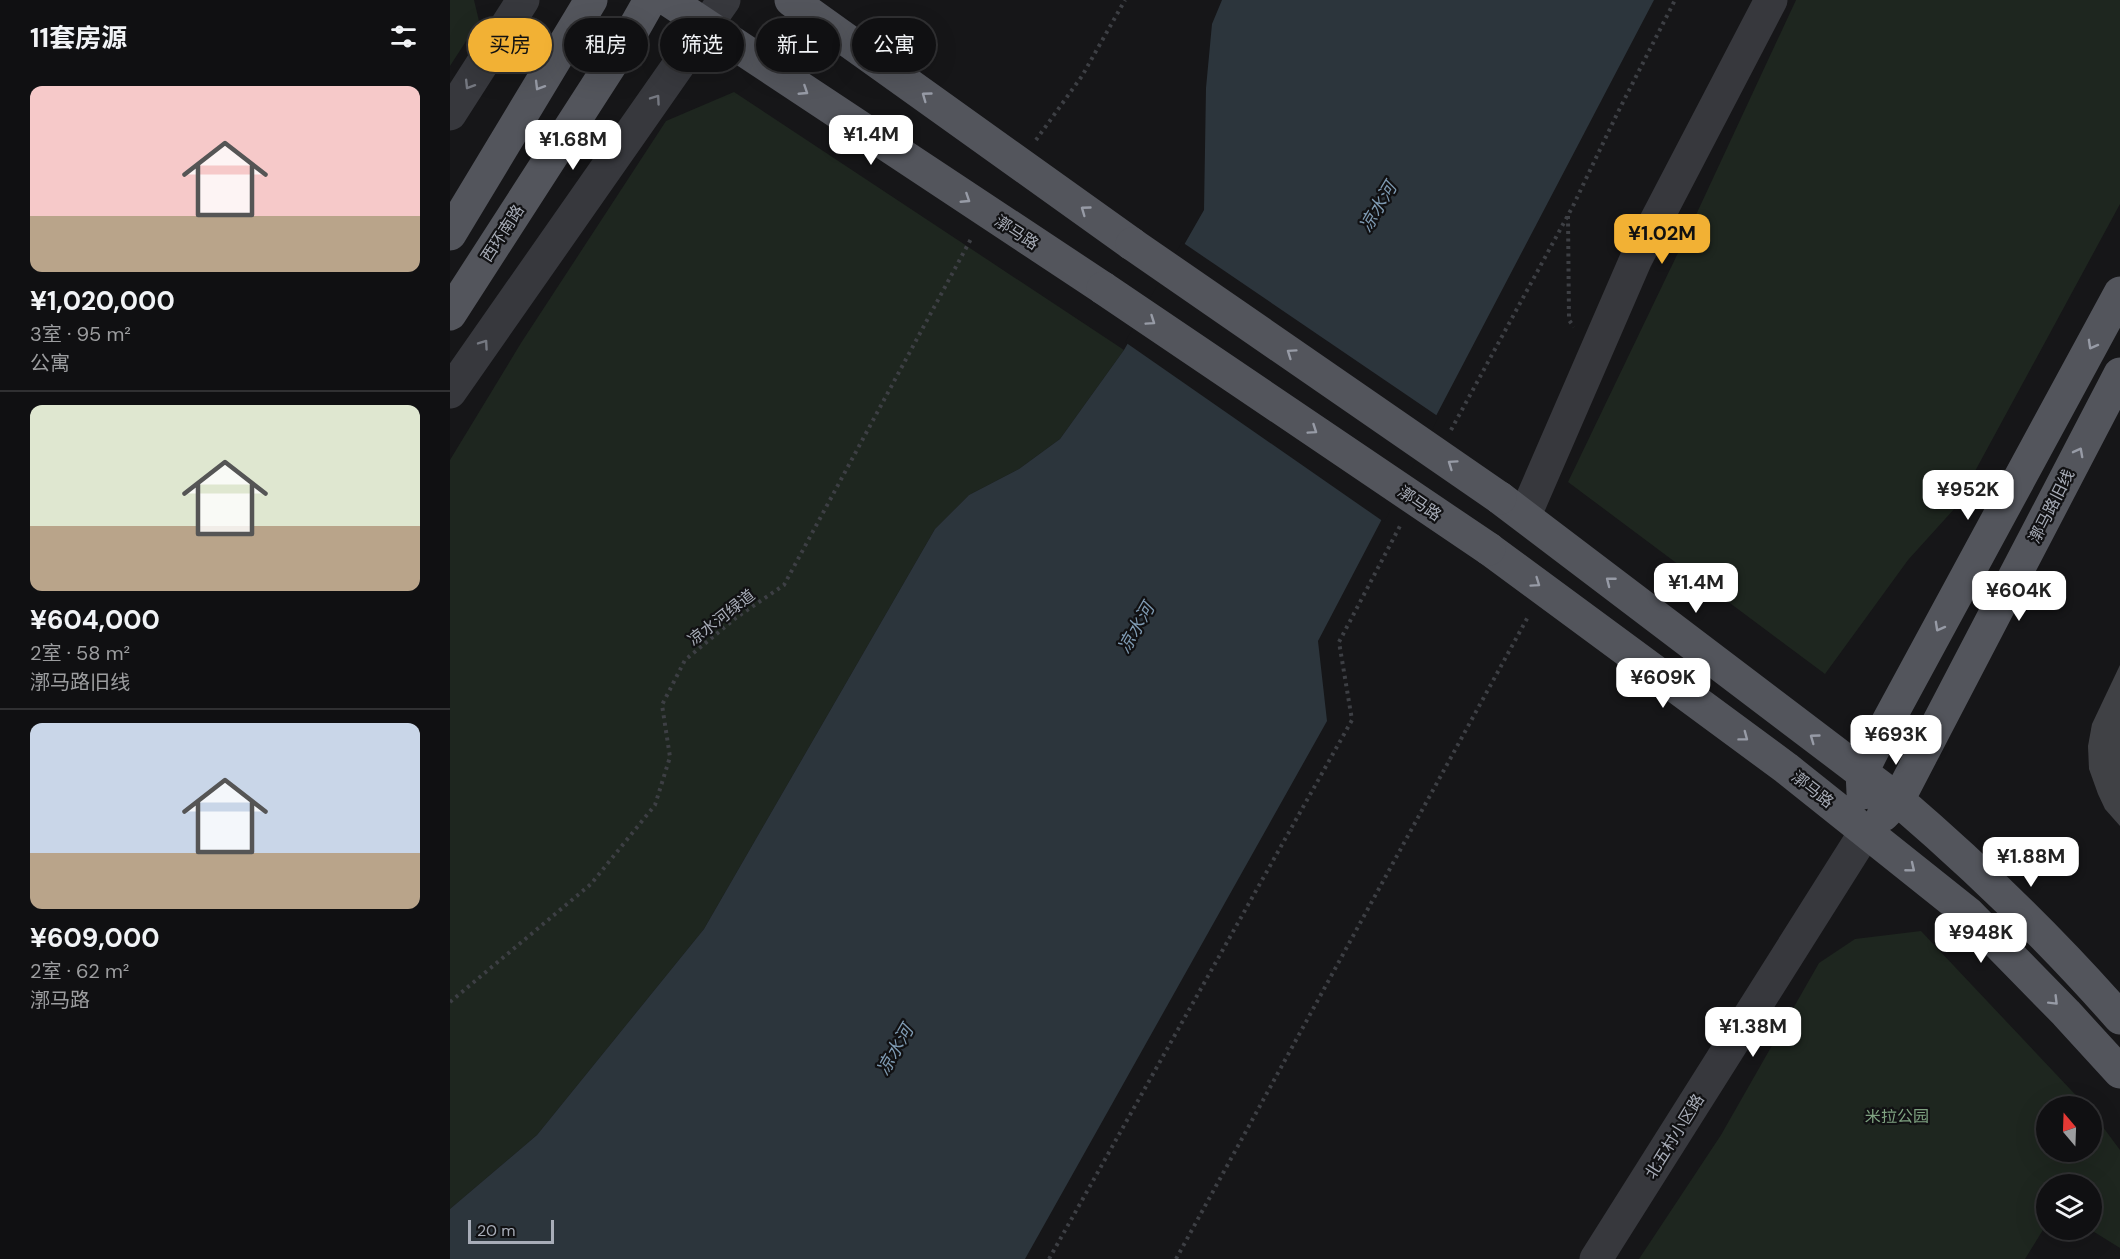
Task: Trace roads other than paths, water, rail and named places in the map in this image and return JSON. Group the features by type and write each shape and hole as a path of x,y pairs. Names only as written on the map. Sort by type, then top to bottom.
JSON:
{"main road":[{"path":"450,234 591,0"},
{"name":"西环南路","path":"450,314 650,0"},
{"name":"漷马路","path":"668,0 716,9 986,211 1489,549 1543,588 1786,768 1969,915 2066,1013 2120,1072"},
{"path":"792,0 1132,244 1512,506 1862,772 1944,840 2001,894 2088,982 2120,1018"},
{"path":"1866,831 1862,772 2120,293"},
{"name":"漷马路旧线","path":"1866,831 1898,800 2120,374"}],"street":[{"path":"450,114 523,0"},
{"path":"1512,506 1593,360 1636,259 1771,0"},
{"path":"450,392 668,82 716,9"},
{"name":"北五村小区路","path":"1596,1259 1866,831"}],"water":[{"name":"凉水河","path":"1222,0 1654,0 1318,641 1327,721 1025,1259 450,1259 450,1209 537,1135 704,929 935,529 969,495 1019,469 1060,439 1124,350 1204,210 1206,88 1212,24"}],"park label":[{"name":"米拉公园","path":"1897,1116"}]}
